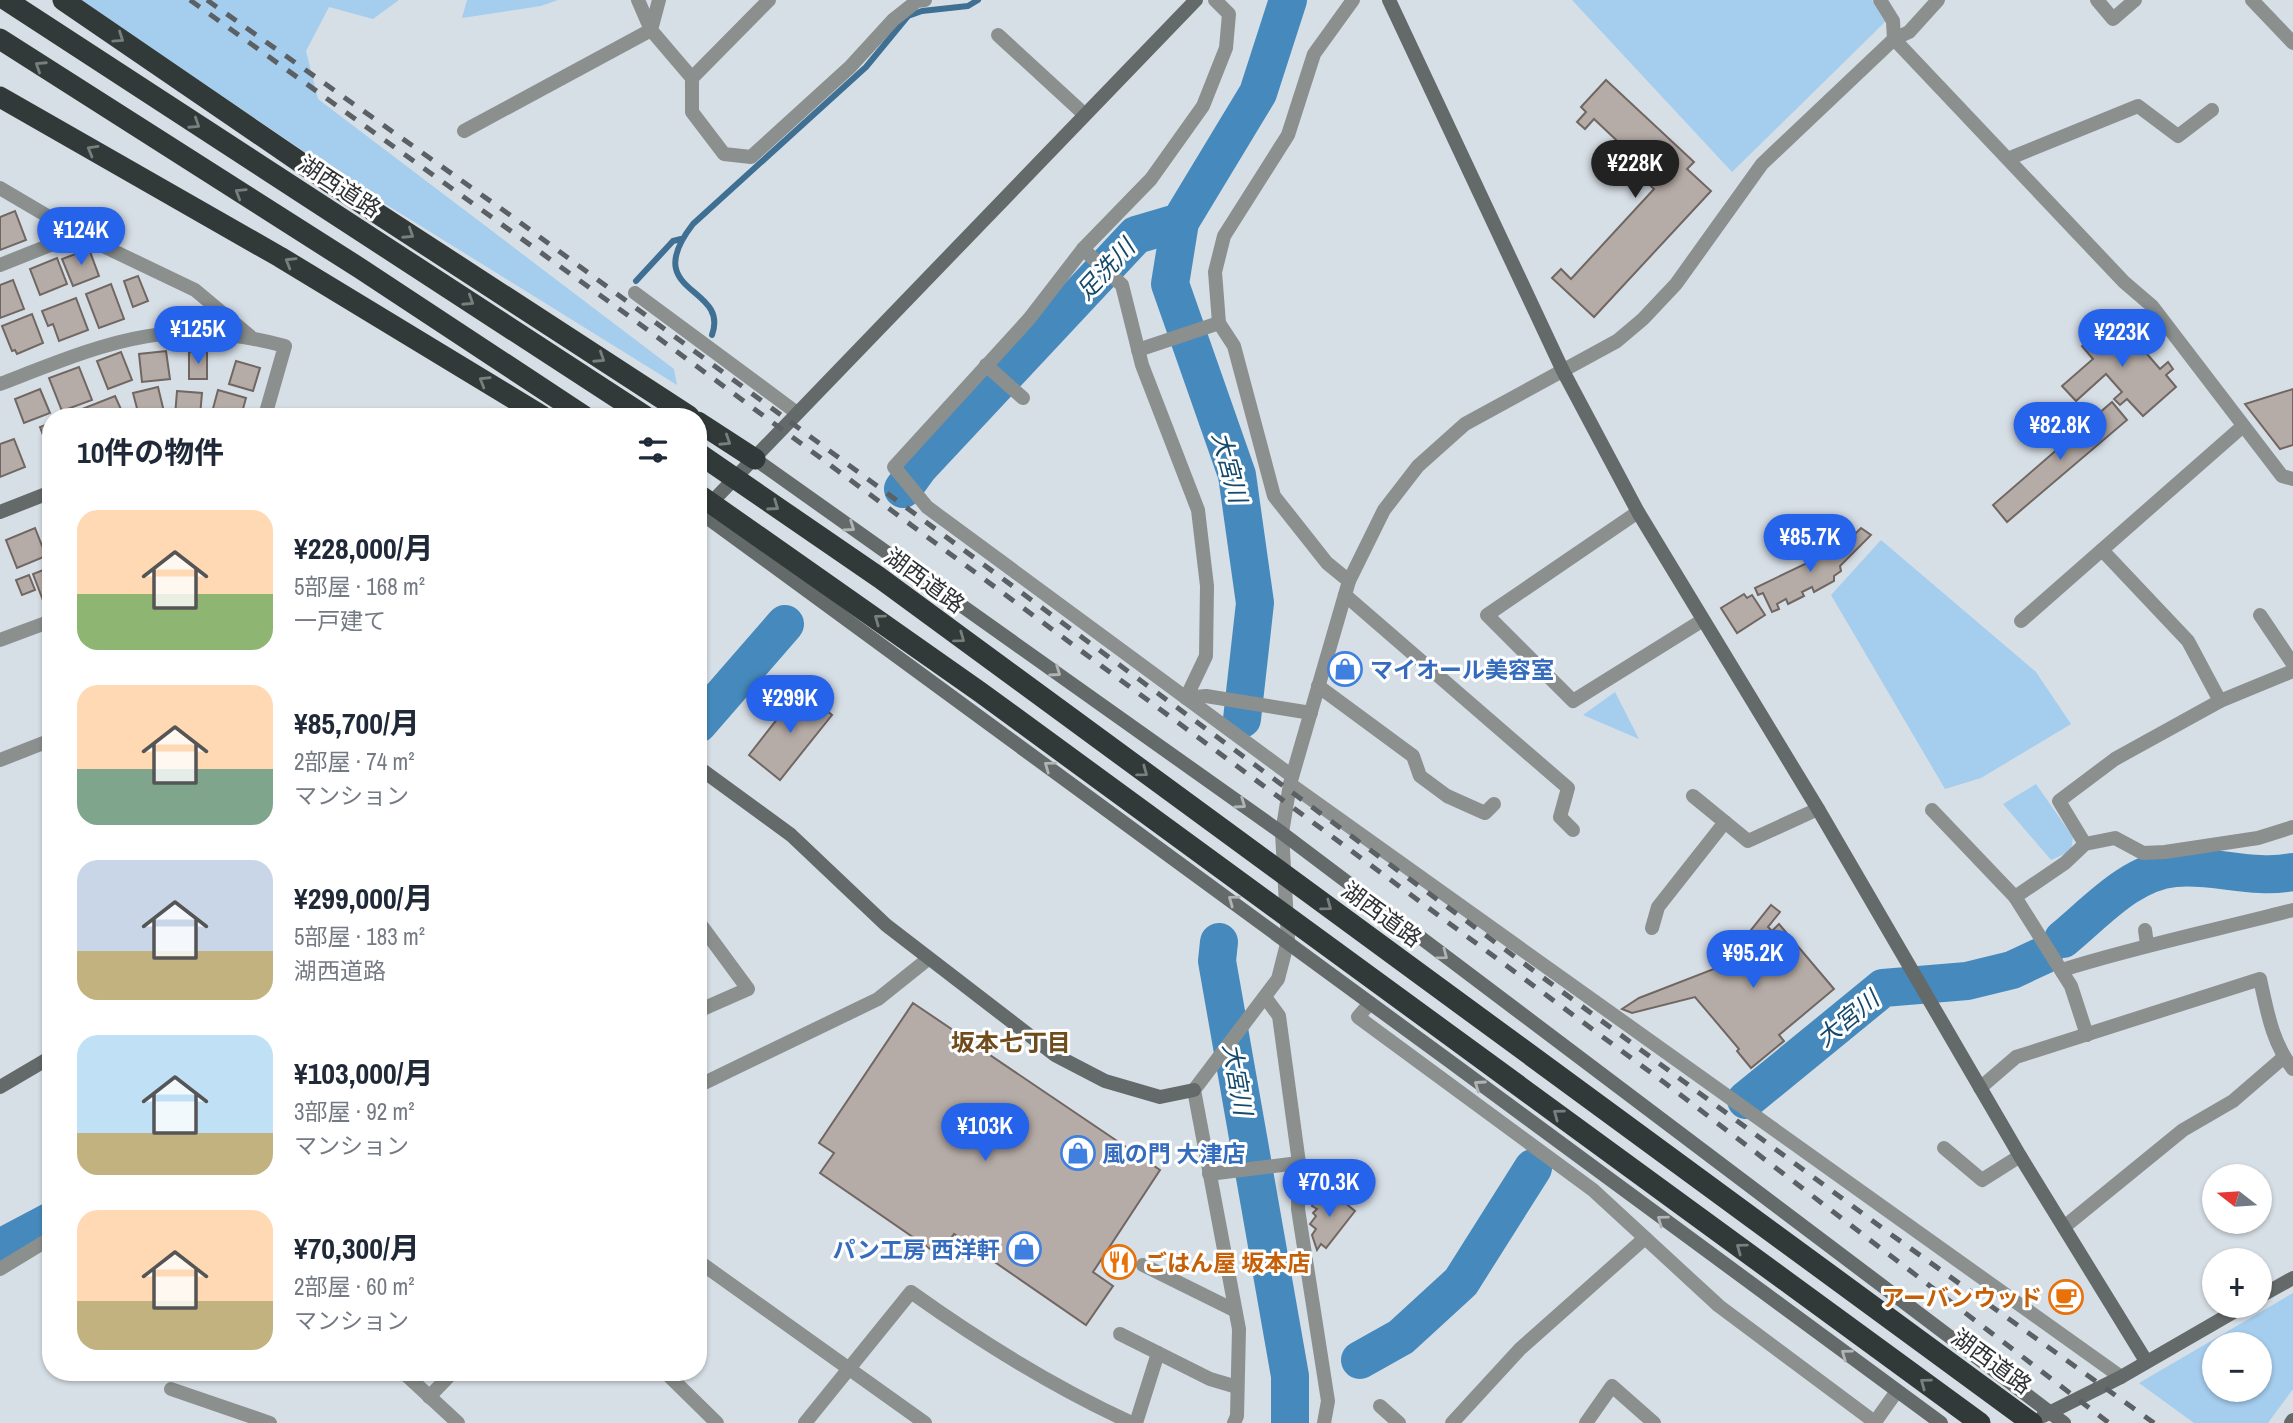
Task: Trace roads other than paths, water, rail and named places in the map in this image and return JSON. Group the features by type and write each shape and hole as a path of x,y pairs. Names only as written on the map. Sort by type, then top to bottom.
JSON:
{"highway":[{"name":"湖西道路","path":"6,0 633,408"},
{"path":"63,0 332,184 677,408"},
{"path":"0,40 361,269 572,408"},
{"path":"0,97 280,257 529,408"},
{"path":"707,428 755,459"},
{"name":"湖西道路","path":"707,459 880,579 2037,1419"},
{"path":"707,514 969,684 1980,1423"}],"street":[{"path":"638,0 651,30 692,78 692,112 724,154 751,157 850,67 893,20 917,1 925,0"},
{"path":"464,131 651,30 659,0"},
{"path":"692,78 769,0"},
{"path":"707,502 755,459 1196,0"},
{"path":"1215,0 1229,14 1226,48 1203,106 1151,178 1083,249 1029,319 894,467 927,507 1186,698 1291,780 2121,1377"},
{"path":"1353,0 1314,54 1288,135 1224,236 1215,271 1218,323 1234,346 1274,496 1347,588 1568,788 1560,817 1573,830"},
{"path":"1390,0 1563,371 1638,512 1818,809 2020,1156 2146,1361"},
{"path":"1880,0 1893,21 1894,39 2010,158 2124,282 2152,306 2282,476 2293,479"},
{"path":"707,776 791,835 928,959 1055,1055 1105,1081 1160,1097 1194,1090 1205,1079 1278,979 1288,940 1282,833 1291,780 1347,588 1384,510 1418,466 1465,424 1617,341 1643,319 1676,284 1762,164 1894,39 1909,32 1938,0"},
{"path":"2097,0 2113,19 2136,0"},
{"path":"2252,0 2293,43"},
{"path":"998,35 1084,114"},
{"path":"2010,158 2138,106 2178,136 2212,110"},
{"path":"0,188 78,234 195,290 251,337"},
{"path":"0,265 78,234"},
{"path":"1083,249 1122,285 1139,350 1198,510 1207,586 1206,656 1186,698"},
{"path":"635,293 797,413"},
{"path":"1139,350 1218,323"},
{"path":"0,384 130,337 186,331 251,337 285,346 267,408"},
{"path":"986,365 1023,398"},
{"path":"2021,621 2243,426"},
{"path":"755,459 1282,833 2037,1419 2064,1423"},
{"path":"0,512 42,496"},
{"path":"1638,512 1487,615 1573,701 1703,620"},
{"path":"707,515 1941,1423"},
{"path":"2102,550 2188,642 2220,701"},
{"path":"2260,615 2293,664"},
{"path":"0,640 42,624"},
{"path":"2085,844 2059,801 2115,759 2220,701 2293,671"},
{"path":"1318,686 1413,756 1420,776 1447,796 1485,813 1494,804"},
{"path":"1186,698 1206,696 1311,713"},
{"path":"0,760 42,744"},
{"path":"1693,796 1748,841 1818,809"},
{"path":"1932,810 2015,897 2071,986 2087,1035"},
{"path":"1652,928 1658,906 1725,822"},
{"path":"2015,897 2065,863 2085,844 2115,838 2143,852 2165,852 2258,838 2293,827"},
{"path":"2062,970 2146,937 2177,941 2293,910"},
{"path":"707,932 748,989 707,1007"},
{"path":"707,1082 878,999 928,959"},
{"path":"1980,1088 2016,1058 2260,979 2272,1030 2288,1063 2234,1101 2183,1130 2064,1227"},
{"path":"1265,998 1279,1016 1298,1163 1298,1209 1328,1401 1324,1423"},
{"path":"1370,1003 1358,1017 1593,1190 1719,1306 1875,1422 1897,1391"},
{"path":"0,1087 42,1062"},
{"path":"1194,1090 1238,1329 1234,1423"},
{"path":"1524,1139 1537,1126"},
{"path":"1944,1148 1982,1180 2020,1156"},
{"path":"1210,1174 1298,1163"},
{"path":"1593,1190 1605,1177"},
{"path":"1452,1423 1520,1349 1645,1238"},
{"path":"0,1269 42,1243"},
{"path":"1143,1265 1234,1310"},
{"path":"707,1267 925,1423"},
{"path":"2272,1290 2293,1278"},
{"path":"805,1423 911,1292 982,1342 1096,1407 1134,1423 1158,1353"},
{"path":"2037,1419 2121,1377 2223,1318"},
{"path":"1120,1334 1210,1379 1237,1387"},
{"path":"412,1381 458,1423"},
{"path":"429,1397 444,1381"},
{"path":"674,1381 717,1423"},
{"path":"1586,1423 1612,1386 1654,1423"},
{"path":"171,1389 270,1423"},
{"path":"1380,1406 1399,1423"}],"waterway":[{"path":"712,335 714,319 709,307 680,277 675,264 679,247 693,224 866,67 908,16 922,11 968,6 978,0"},
{"name":"足洗川","path":"903,489 919,467 1136,235 1180,222 1258,93 1288,0"},
{"name":"大宮川","path":"1180,222 1170,284 1237,475 1255,603 1242,719"},
{"path":"636,281 673,241 681,239"},
{"name":"足洗川","path":"707,714 785,624"},
{"name":"大宮川","path":"2063,939 2128,885 2159,871 2190,867 2263,874 2293,872"},
{"name":"大宮川","path":"1219,942 1217,961 1290,1376 1290,1423"},
{"name":"大宮川","path":"1746,1100 1883,988 1967,981 2012,970 2044,955"},
{"name":"大宮川","path":"1360,1360 1401,1337 1461,1282 1533,1168"},
{"name":"足洗川","path":"0,1248 42,1226"}],"railway":[{"path":"190,0 622,311 1665,1083 2109,1423"},
{"path":"207,0 510,215 1889,1233 2154,1423"}],"place":[{"name":"マイオール美容室","path":"1345,669"},
{"name":"風の門 大津店","path":"1078,1153"},
{"name":"パン工房 西洋軒","path":"1024,1249"},
{"name":"ごはん屋 坂本店","path":"1119,1262"},
{"name":"アーバンウッド","path":"2066,1297"}],"district":[{"name":"坂本七丁目","path":"1011,1042"}]}
